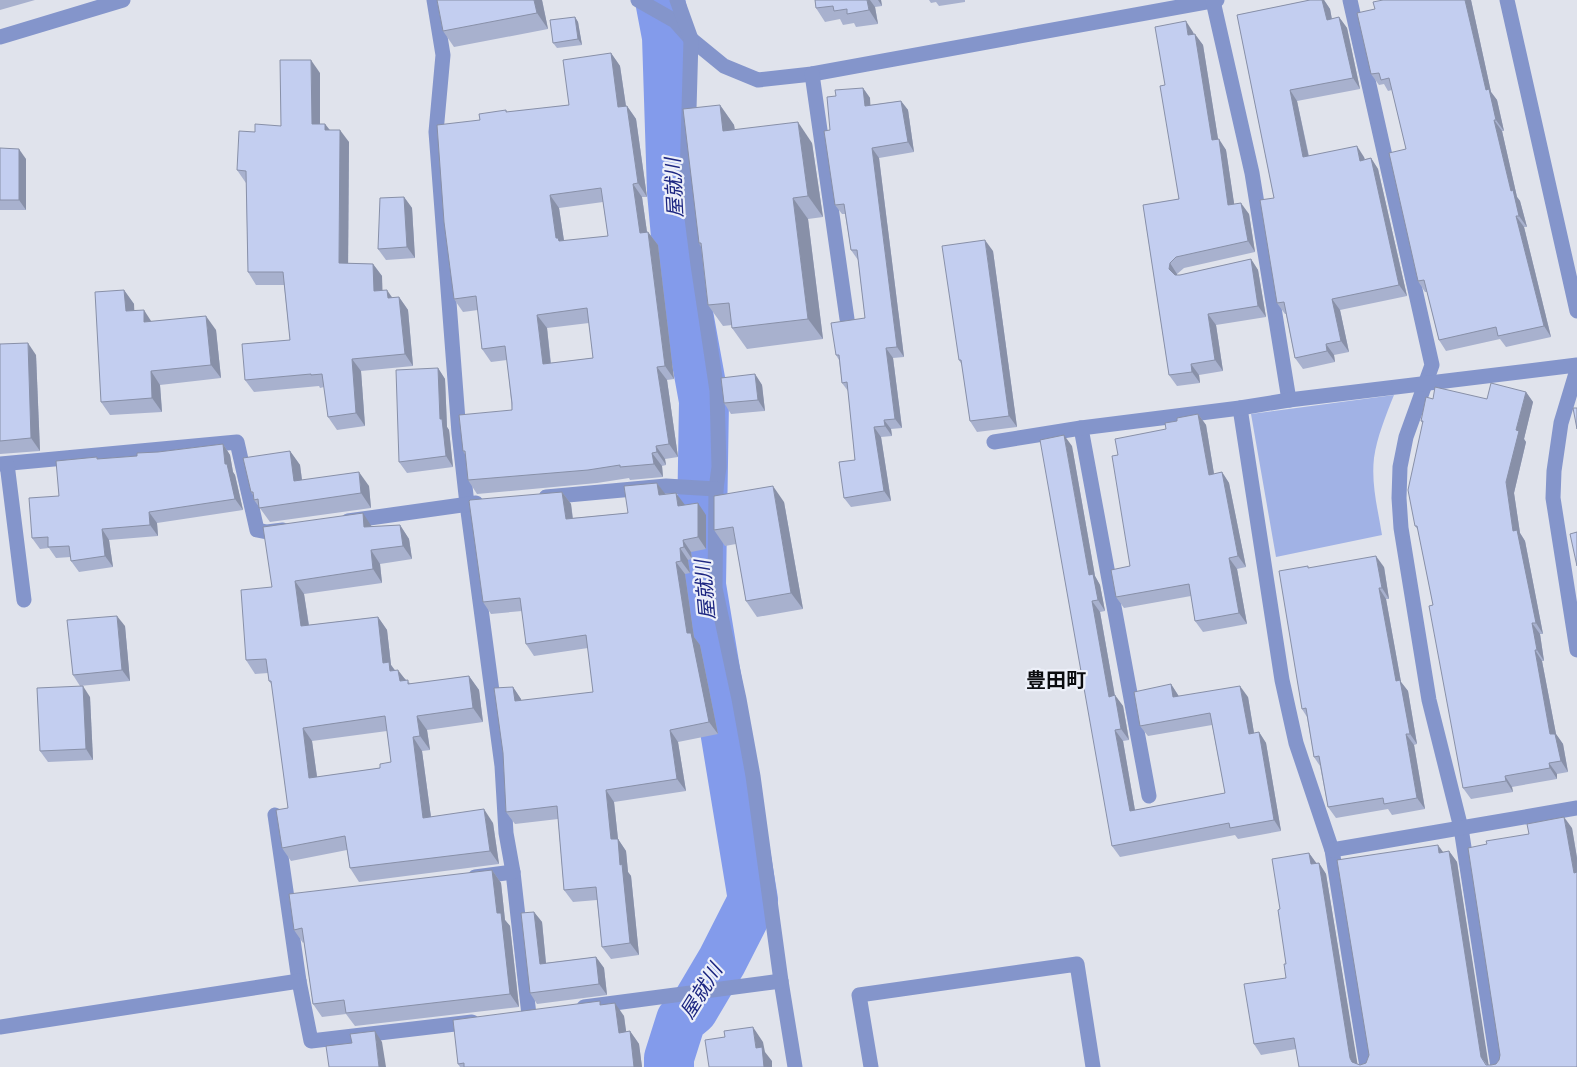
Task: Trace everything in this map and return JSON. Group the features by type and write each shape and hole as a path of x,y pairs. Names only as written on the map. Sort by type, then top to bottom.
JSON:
{"street":[{"path":"0,36 123,0"},
{"path":"434,0 443,55 436,132 460,433 467,504 502,766 506,833 513,872 524,1015 548,1012"},
{"path":"638,0 675,22 691,39 724,66 758,80 812,74 1215,0 1252,174 1289,400"},
{"path":"677,0 691,39 687,179 717,390 719,467 705,488 715,588 739,699 753,776 795,1067"},
{"path":"1350,0 1432,365 1406,437 1400,467 1399,498 1401,528 1429,700 1461,828 1498,1067"},
{"path":"1507,0 1577,311"},
{"path":"812,74 847,319"},
{"path":"1248,263 1266,258"},
{"path":"994,442 1289,400 1577,365"},
{"path":"1577,370 1558,441 1553,498 1577,650"},
{"path":"1240,408 1282,680 1296,742 1332,850 1367,1067"},
{"path":"1082,428 1149,796"},
{"path":"24,600 4,464 237,442 257,530 267,532 295,528"},
{"path":"527,499 666,486 705,488"},
{"path":"333,523 487,502"},
{"path":"1332,850 1577,808"},
{"path":"275,815 299,981 311,1042 489,1020"},
{"path":"465,878 513,872"},
{"path":"870,1067 859,995 1077,964 1093,1067"},
{"path":"568,1009 781,980"},
{"path":"0,1027 299,981"}],"shaded area":[{"path":"1394,395 1375,450 1373,468 1374,487 1382,535 1276,557 1251,414"}],"building":[{"path":"437,0 534,0 537,13 443,31"},
{"path":"815,0 867,0 869,10 847,14 847,9 834,11 833,6 816,8"},
{"path":"1310,0 1322,0 1327,20 1339,17 1353,78 1290,90 1303,157 1357,146 1360,161 1371,158 1399,285 1332,299 1341,341 1326,344 1327,351 1295,358 1284,302 1277,303 1260,200 1274,198 1237,15"},
{"path":"1383,0 1465,0 1486,90 1489,89 1496,120 1494,120 1519,216 1516,216 1544,326 1498,336 1496,327 1439,340 1424,280 1418,281 1389,153 1406,149 1389,78 1381,80 1379,73 1371,74 1357,13 1375,9 1373,2"},
{"path":"575,17 578,39 553,43 550,20"},
{"path":"1186,21 1188,35 1195,34 1212,140 1219,139 1228,205 1241,203 1248,241 1176,257 1170,263 1169,269 1175,275 1180,275 1251,259 1258,306 1208,314 1215,360 1191,364 1192,372 1169,375 1143,205 1179,199 1160,86 1165,85 1155,27"},
{"path":"611,53 618,107 627,106 638,183 633,184 640,233 648,232 665,366 657,367 669,444 656,446 657,452 652,453 654,464 620,467 620,465 588,470 468,480 459,415 512,410 512,403 505,346 482,349 476,296 454,299 444,222 437,125 480,120 479,114 569,105 563,60","holes":["601,188 608,236 559,241 556,238 550,195","587,308 593,358 543,364 537,315"]},
{"path":"280,60 311,60 312,124 325,124 325,130 340,130 339,263 373,264 374,291 387,290 388,298 399,297 405,354 352,359 356,413 328,417 322,374 245,380 242,344 290,340 283,272 248,272 246,171 237,170 239,131 255,132 255,124 281,126"},
{"path":"863,88 865,106 901,101 908,142 872,148 897,347 886,348 895,419 884,420 885,426 874,427 884,491 844,498 839,462 855,460 847,382 842,383 839,355 836,355 831,323 865,318 857,250 851,250 844,204 835,205 824,131 830,130 827,97 836,96 835,90"},
{"path":"720,105 723,131 798,122 808,196 793,198 808,319 732,328 729,303 708,305 683,109"},
{"path":"0,148 19,149 19,200 0,200"},
{"path":"404,197 407,247 378,249 380,198"},
{"path":"985,240 1009,416 970,421 942,246"},
{"path":"124,290 126,311 144,310 144,322 206,316 211,365 151,371 152,398 101,402 95,292"},
{"path":"28,343 31,438 0,441 0,344"},
{"path":"438,368 440,419 442,419 446,456 399,462 396,370"},
{"path":"755,374 758,400 724,403 721,378"},
{"path":"1491,383 1526,392 1516,430 1519,431 1506,482 1513,531 1517,530 1536,623 1532,623 1537,650 1535,650 1550,734 1555,734 1561,761 1549,763 1550,768 1505,776 1506,781 1463,788 1429,606 1433,605 1408,490 1423,421 1421,421 1426,397 1433,399 1435,387 1487,399"},
{"path":"1573,408 1577,408 1577,429"},
{"path":"1198,414 1209,475 1222,472 1238,556 1229,558 1239,613 1195,621 1189,584 1116,597 1111,570 1130,566 1112,456 1118,455 1115,439 1166,429 1165,423 1177,421 1177,418"},
{"path":"1064,435 1089,575 1093,574 1098,600 1092,601 1109,697 1115,695 1121,729 1115,730 1130,811 1225,793 1210,713 1140,726 1134,692 1171,684 1173,697 1240,686 1249,734 1259,732 1274,820 1230,828 1229,823 1112,846 1040,440"},
{"path":"223,444 225,464 227,464 235,499 149,512 150,525 102,529 105,556 71,561 69,546 48,547 48,537 32,538 29,498 59,496 56,461 137,456 137,453"},
{"path":"290,451 294,481 359,472 361,493 259,508 258,499 254,500 253,492 251,492 243,458"},
{"path":"657,483 659,495 676,493 678,506 698,503 698,537 683,540 684,547 680,548 681,561 676,562 687,633 691,633 709,722 670,730 677,779 606,790 611,839 618,839 620,865 622,864 630,943 602,947 596,887 564,890 557,806 506,812 503,753 494,688 513,687 515,701 593,692 586,635 526,644 520,598 483,602 469,501 562,492 566,519 628,513 624,486"},
{"path":"773,486 791,593 746,601 733,527 714,530 714,496"},
{"path":"363,513 364,527 400,525 403,546 371,550 373,569 295,581 301,626 378,617 383,663 389,662 390,671 398,670 400,681 408,680 408,684 469,676 473,708 417,716 420,736 413,737 423,818 484,809 490,851 350,868 345,836 282,848 276,810 288,808 271,681 269,681 266,659 246,660 241,590 272,587 263,527","holes":["385,716 391,762 380,764 380,768 309,778 303,728"]},
{"path":"1577,532 1577,566 1570,534"},
{"path":"1376,556 1382,588 1379,588 1396,681 1400,680 1410,734 1406,734 1417,798 1384,804 1383,798 1328,807 1319,756 1314,757 1306,708 1302,709 1279,571"},
{"path":"117,616 122,670 73,675 67,620"},
{"path":"83,686 86,749 40,751 37,688"},
{"path":"1564,817 1574,873 1577,872 1577,1067 1299,1067 1294,1038 1254,1044 1244,984 1286,978 1284,964 1286,964 1278,910 1280,909 1272,859 1309,853 1311,864 1319,863 1350,1058 1352,1062 1360,1065 1366,1063 1369,1055 1337,860 1438,845 1439,853 1449,851 1481,1057 1486,1065 1496,1064 1500,1055 1468,848 1487,844 1486,841 1529,834 1527,824"},
{"path":"492,870 497,913 501,913 510,994 346,1013 344,1000 313,1004 302,928 294,930 289,894"},
{"path":"534,912 540,964 596,957 599,984 530,993 521,913"},
{"path":"600,1001 600,1005 615,1003 619,1033 630,1031 634,1067 464,1067 464,1063 458,1064 453,1020"},
{"path":"753,1027 756,1048 762,1047 764,1067 709,1067 705,1040 725,1037 724,1031"},
{"path":"375,1031 379,1067 329,1067 326,1046 352,1043 350,1034"}],"waterway":[{"name":"屋就川","path":"660,0 667,37 672,192 678,258 704,401 701,585 753,900 722,961 693,1010 681,1020 669,1058 669,1067"}],"district":[{"name":"豊田町","path":"1056,680"}]}
